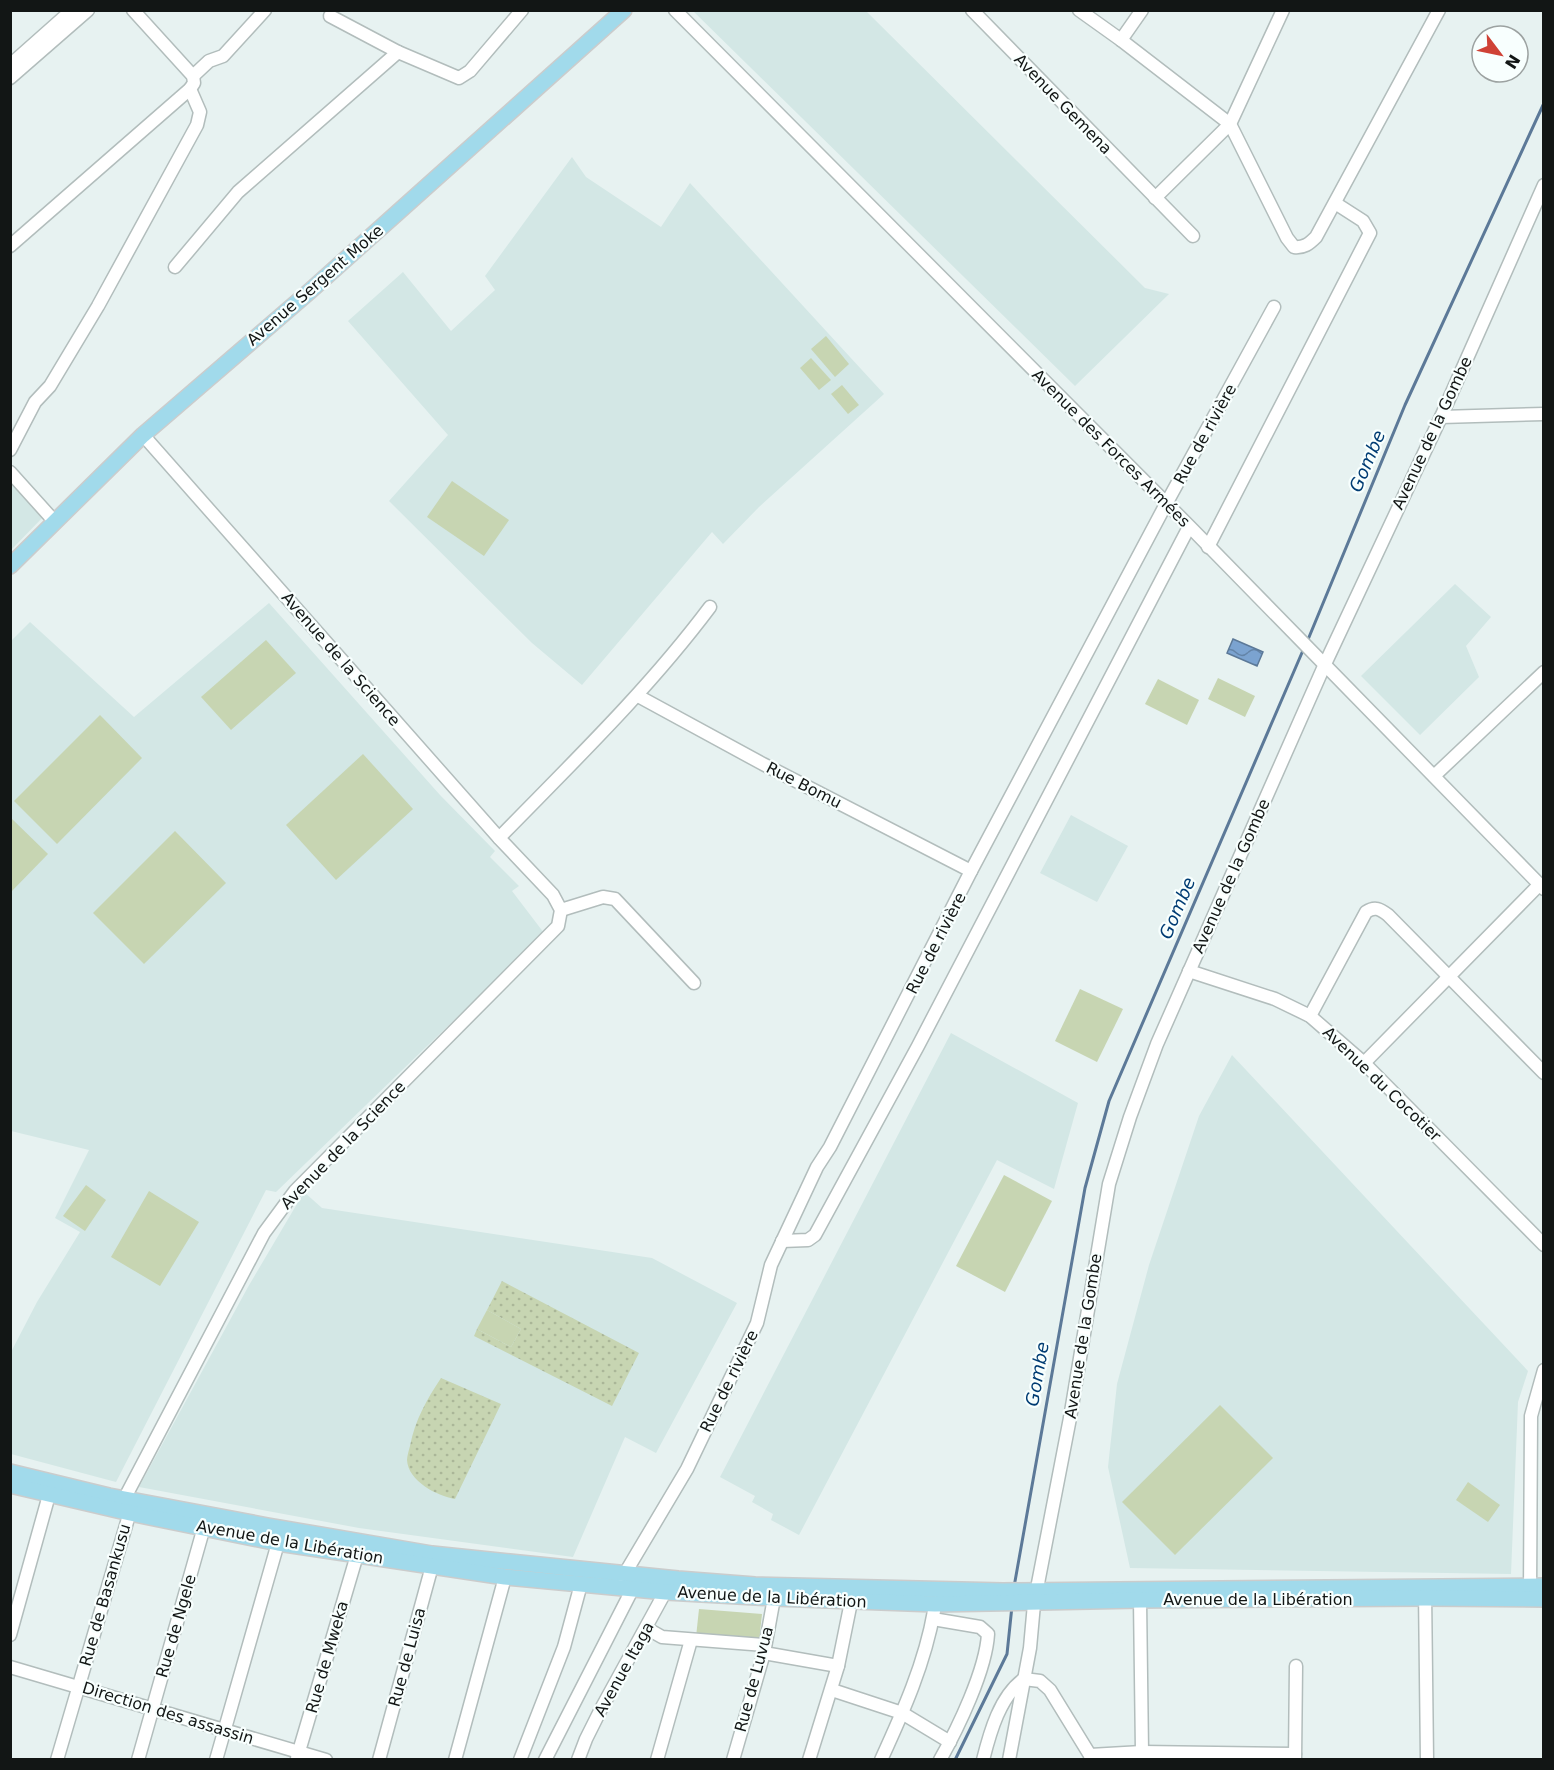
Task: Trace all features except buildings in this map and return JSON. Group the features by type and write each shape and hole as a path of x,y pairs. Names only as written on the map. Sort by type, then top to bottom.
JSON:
{"main road":[{"name":"Avenue Sergent Moke","path":"10,566 143,435 310,291 624,10"},
{"name":"Avenue de la Libération","path":"10,1472 204,1527 278,1543 357,1554 432,1560 625,1583"},
{"name":"Avenue de la Libération","path":"10,1485 49,1496 268,1526 505,1577 581,1584 754,1585 1000,1597 1425,1592 1537,1593"},
{"name":"Avenue de la Libération","path":"669,1585 774,1598 851,1602 934,1611 1000,1597"},
{"name":"Avenue de la Libération","path":"1030,1597 1140,1600 1425,1592"}],"street":[{"path":"10,64 72,10"},
{"path":"10,78 88,10"},
{"path":"10,450 35,402 50,386 98,306 197,125 200,112 192,82 133,10"},
{"path":"10,246 192,82 209,61 223,56 265,10"},
{"path":"330,16 398,52 459,78 470,71 522,10"},
{"name":"Avenue des Forces Armées","path":"675,10 1189,527 1541,887"},
{"name":"Avenue Gemena","path":"972,10 1193,237"},
{"path":"1079,10 1230,124 1287,238 1294,247 1301,248 1316,237 1439,10"},
{"path":"1121,40 1142,10"},
{"path":"1155,198 1230,124 1282,10"},
{"path":"175,267 238,192 398,52"},
{"name":"Avenue de la Gombe","path":"1009,1760 1030,1648 1030,1597 1080,1361 1109,1184 1141,1086 1324,664 1441,417 1544,186"},
{"path":"1208,547 1370,233 1363,221 1335,203"},
{"name":"Rue de rivière","path":"545,1760 625,1583 687,1469 757,1323 768,1273 817,1167 830,1147 971,871 1166,504 1274,307"},
{"path":"1441,417 1544,414"},
{"name":"Avenue de la Science","path":"126,1505 264,1233 278,1213 300,1186 558,926 561,910 553,895 499,838 143,435"},
{"path":"10,472 55,522"},
{"path":"782,1241 808,1240 815,1235 918,1046 1189,527"},
{"path":"499,838 638,696 710,607"},
{"path":"1434,776 1544,672"},
{"name":"Rue Bomu","path":"638,696 763,764 971,871"},
{"path":"1364,1063 1448,976 1541,887"},
{"path":"561,910 603,897 615,899 694,983"},
{"path":"1310,1016 1366,912 1372,908 1382,910 1544,1073"},
{"name":"Avenue du Cocotier","path":"1189,971 1275,999 1310,1016 1364,1063 1544,1245"},
{"path":"1537,1593 1531,1416 1544,1370"},
{"path":"10,1635 49,1496"},
{"name":"Rue de Basankusu","path":"57,1760 126,1505"},
{"name":"Rue de Ngele","path":"138,1760 204,1527"},
{"path":"216,1760 278,1543"},
{"name":"Rue de Mweka","path":"298,1756 357,1554"},
{"name":"Rue de Luisa","path":"379,1760 432,1560"},
{"path":"455,1760 505,1577"},
{"path":"520,1760 564,1647 581,1584"},
{"name":"Avenue Itaga","path":"578,1760 601,1709 669,1585"},
{"path":"1425,1592 1427,1760"},
{"name":"Rue de Luvua","path":"733,1760 764,1649 774,1598"},
{"path":"1140,1600 1145,1756"},
{"path":"809,1760 832,1690 851,1602"},
{"path":"881,1760 918,1673 934,1611 980,1627 988,1634 987,1648 969,1701 940,1760"},
{"path":"646,1628 662,1637 764,1649 838,1666"},
{"path":"657,1760 691,1640"},
{"path":"983,1760 995,1722 1007,1699 1024,1679 1040,1681 1050,1690 1091,1757 1295,1757 1296,1666"},
{"name":"Direction des assassin","path":"10,1667 225,1730 298,1756 326,1760"},
{"path":"832,1690 902,1713 950,1742"}],"shaded area":[{"path":"693,11 866,11 1145,288 1169,294 1075,386"},
{"path":"572,157 586,177 661,227 690,183 884,394 759,507 723,544 712,532 582,685 532,643 389,501 448,435 348,321 403,272 451,331 495,290 485,276"},
{"path":"11,480 44,516 11,550"},
{"path":"1455,584 1491,617 1466,646 1479,677 1420,735 1361,676"},
{"path":"269,603 440,795 495,851 490,857 519,886 512,891 544,933 276,1192 266,1190 116,1482 11,1454 11,1352 37,1302 80,1232 55,1218 89,1150 11,1131 11,641 30,622 134,717"},
{"path":"1071,815 1128,846 1097,902 1040,873"},
{"path":"951,1033 1078,1103 1054,1189 997,1160 799,1535 771,1520 773,1514 752,1502 755,1496 720,1477"},
{"path":"1232,1055 1528,1371 1518,1402 1511,1574 1130,1568 1108,1467 1117,1384 1149,1265 1199,1116"},
{"path":"304,1192 322,1208 652,1258 737,1303 656,1453 625,1437 573,1557 359,1528 139,1487 248,1287"}],"green space":[{"path":"826,336 849,364 835,377 811,349"},
{"path":"811,358 831,380 819,390 800,368"},
{"path":"842,385 859,405 848,414 831,394"},
{"path":"452,481 509,520 484,556 427,517"},
{"path":"266,640 296,673 231,730 201,697"},
{"path":"1218,678 1255,696 1245,717 1208,699"},
{"path":"1158,679 1199,700 1187,725 1145,704"},
{"path":"100,715 142,758 57,844 14,801"},
{"path":"363,754 413,809 336,880 286,825"},
{"path":"10,817 48,854 11,892 10,892"},
{"path":"175,831 226,883 144,964 93,913"},
{"path":"1080,989 1123,1009 1097,1062 1055,1041"},
{"path":"1004,1175 1052,1201 1005,1292 956,1266"},
{"path":"86,1185 106,1200 85,1231 63,1216"},
{"path":"149,1191 199,1222 160,1286 111,1257"},
{"path":"502,1281 639,1353 612,1406 474,1336 477,1329 511,1347 521,1329 487,1310"},
{"path":"487,1310 521,1329 511,1347 477,1329"},
{"path":"441,1378 501,1404 455,1499 440,1495 418,1481 412,1475 407,1460 418,1419"},
{"path":"1220,1405 1273,1458 1175,1555 1122,1502"},
{"path":"1468,1482 1500,1505 1488,1522 1456,1500"},
{"path":"699,1609 762,1614 759,1642 696,1637"}],"water":[{"path":"1233,639 1263,652 1257,666 1227,653"}],"waterway":[{"name":"Gombe","path":"1307,642 1405,405 1544,103"},
{"name":"Gombe","path":"1014,1587 1085,1188 1109,1101 1304,648"},
{"name":"Gombe","path":"955,1760 1007,1654 1012,1606"}]}
